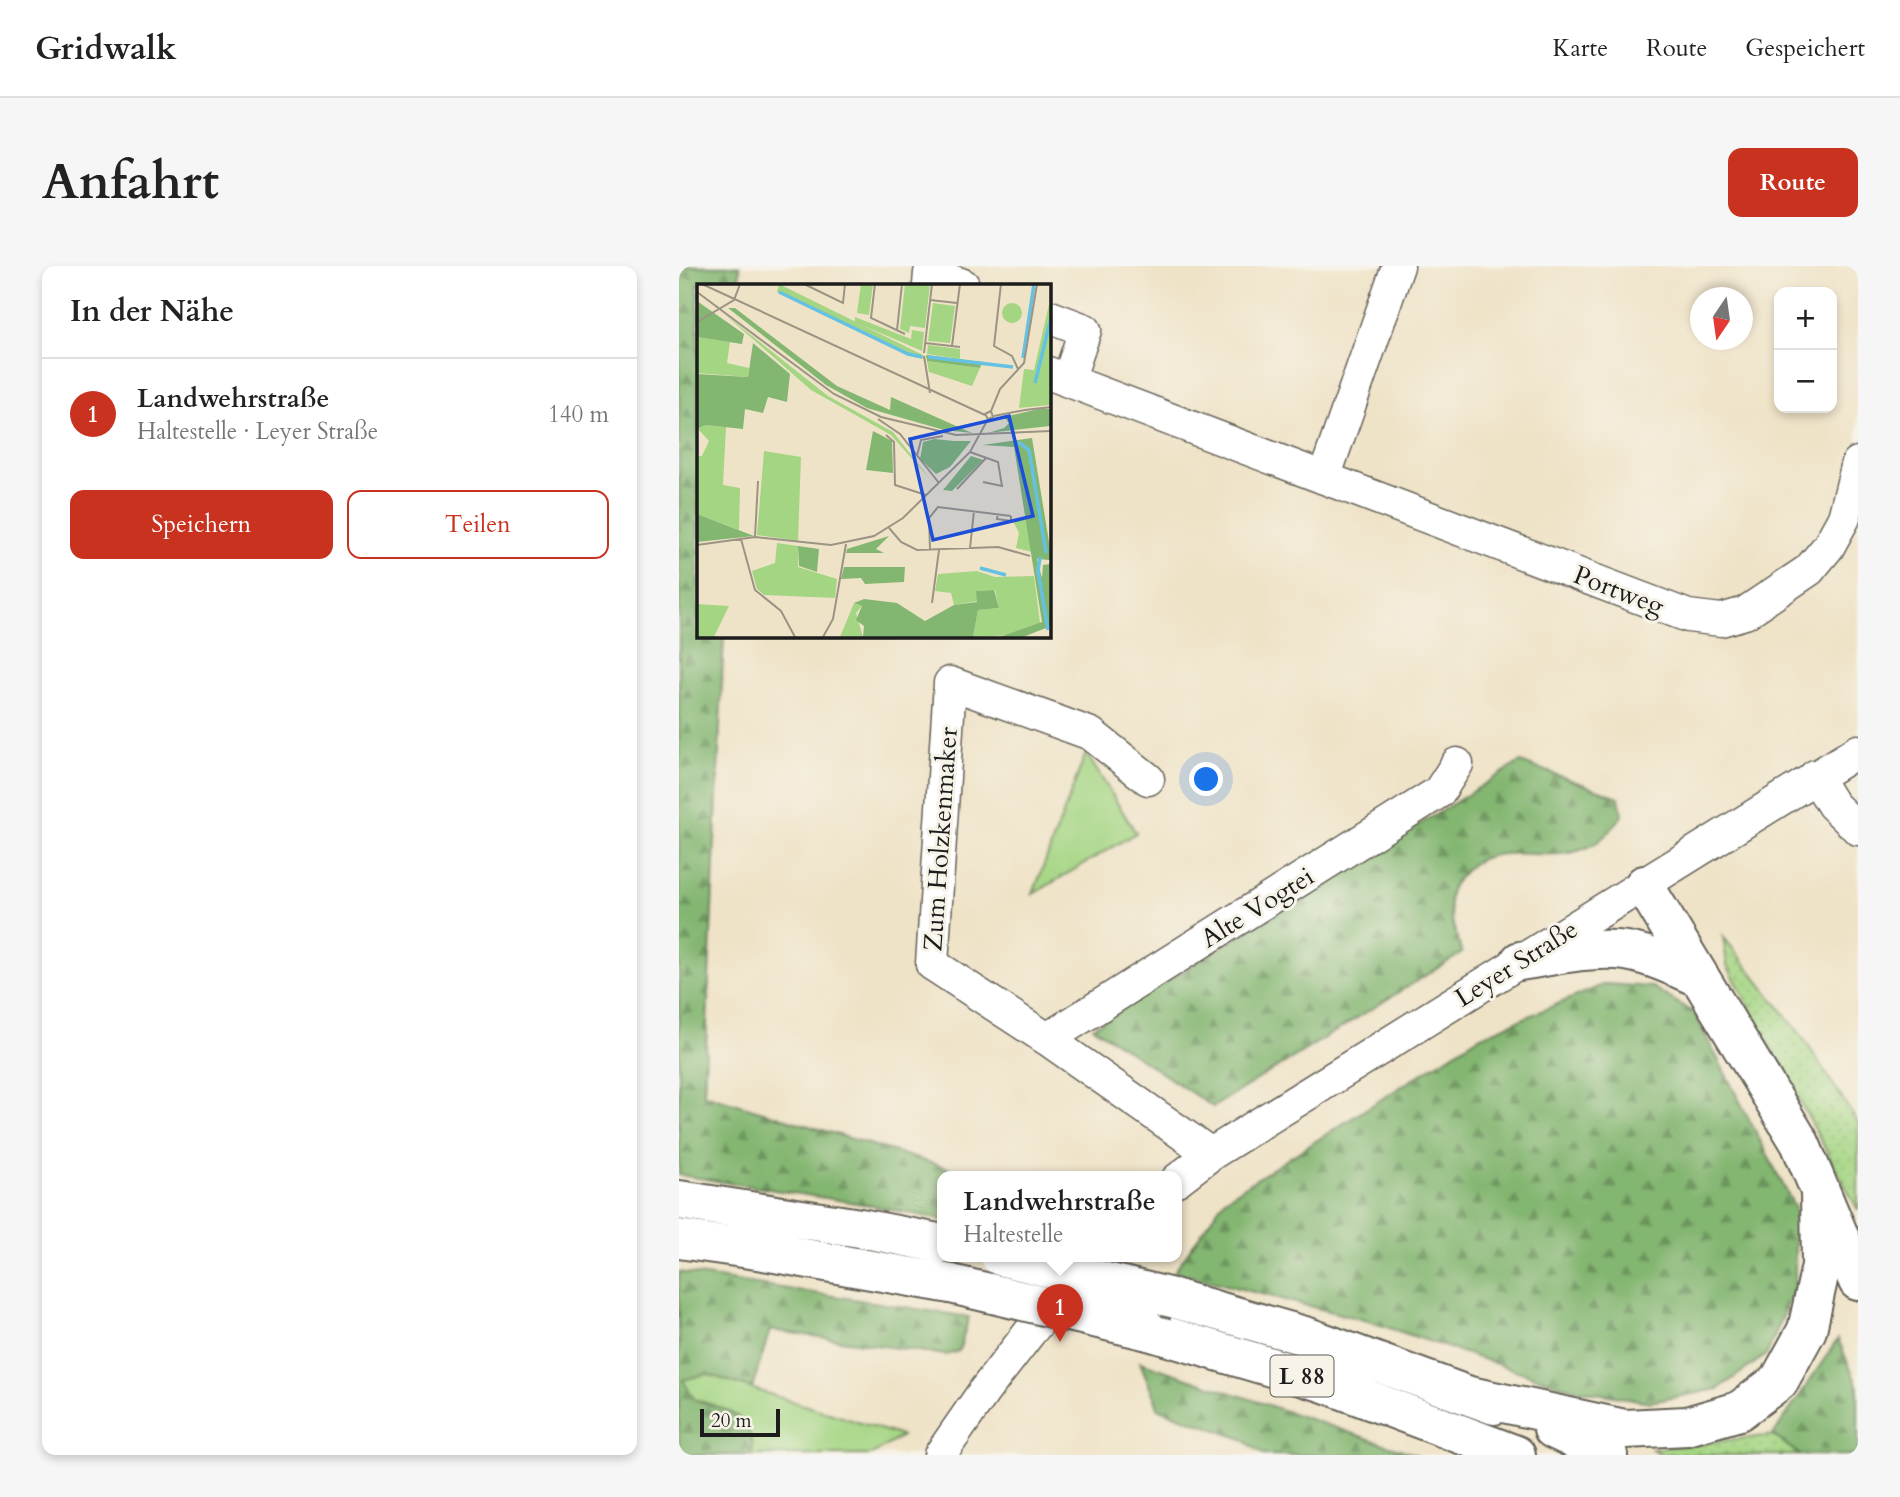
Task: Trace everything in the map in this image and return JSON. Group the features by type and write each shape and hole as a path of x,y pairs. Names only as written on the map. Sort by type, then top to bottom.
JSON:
{"highway":[{"path":"1644,885 1800,1143 1858,1281"},
{"path":"1520,961 1583,951 1620,950 1661,961 1700,978"},
{"path":"1470,1396 1625,1429 1687,1426 1739,1411 1779,1381 1807,1331 1821,1266 1820,1190"},
{"path":"679,1200 937,1243"},
{"name":"L 88","path":"679,1239 951,1284 1149,1331 1322,1382 1516,1455"},
{"name":"L 88","path":"1025,1262 1176,1299 1308,1337 1549,1427 1608,1455"}],"street":[{"path":"1324,478 1398,266"},
{"path":"929,284 930,274 960,284"},
{"name":"Portweg","path":"1050,317 1085,330 1058,377 1688,616 1721,621 1745,613 1809,570 1828,547 1844,518 1857,471"},
{"name":"Zum Holzkenmaker","path":"1148,779 1091,734 950,683 932,964 1211,1154"},
{"name":"Leyer Straße","path":"1182,1176 1211,1154 1858,751"},
{"name":"Alte Vogtei","path":"1047,1040 1439,792 1457,764"},
{"path":"1815,776 1833,805 1858,829"},
{"path":"940,1455 1030,1332 1090,1262"}],"green space":[{"path":"679,266 740,266 739,284 697,284 697,637 724,637 704,1094 958,1171 937,1171 937,1219 869,1205 679,1175"},
{"path":"1086,753 1136,833 1033,894"},
{"path":"1520,762 1619,797 1622,816 1602,839 1586,848 1570,853 1502,854 1486,857 1472,864 1453,885 1449,905 1462,953 1213,1107 1093,1027"},
{"path":"1723,936 1802,1036 1858,1123 1858,1210 1727,965"},
{"path":"1605,984 1652,987 1694,1013 1795,1208 1795,1287 1767,1354 1718,1389 1650,1402 1572,1389 1368,1321 1174,1272 1225,1199 1479,1037"},
{"path":"679,1272 969,1317 959,1351 946,1355 770,1330 752,1388 706,1374 694,1399 734,1414 741,1420 751,1437 753,1450 748,1455 679,1455"},
{"path":"1838,1339 1858,1387 1858,1455 1800,1455 1773,1435"},
{"path":"1140,1362 1417,1455 1264,1455 1242,1439 1159,1409"},
{"path":"706,1374 902,1436 871,1455 748,1455 753,1450 751,1437 741,1420 734,1414 694,1399 683,1380"},
{"path":"1773,1435 1800,1455 1663,1455 1652,1449"}],"place":[{"name":"Landwehrstraße","path":"1060,1342"}]}
